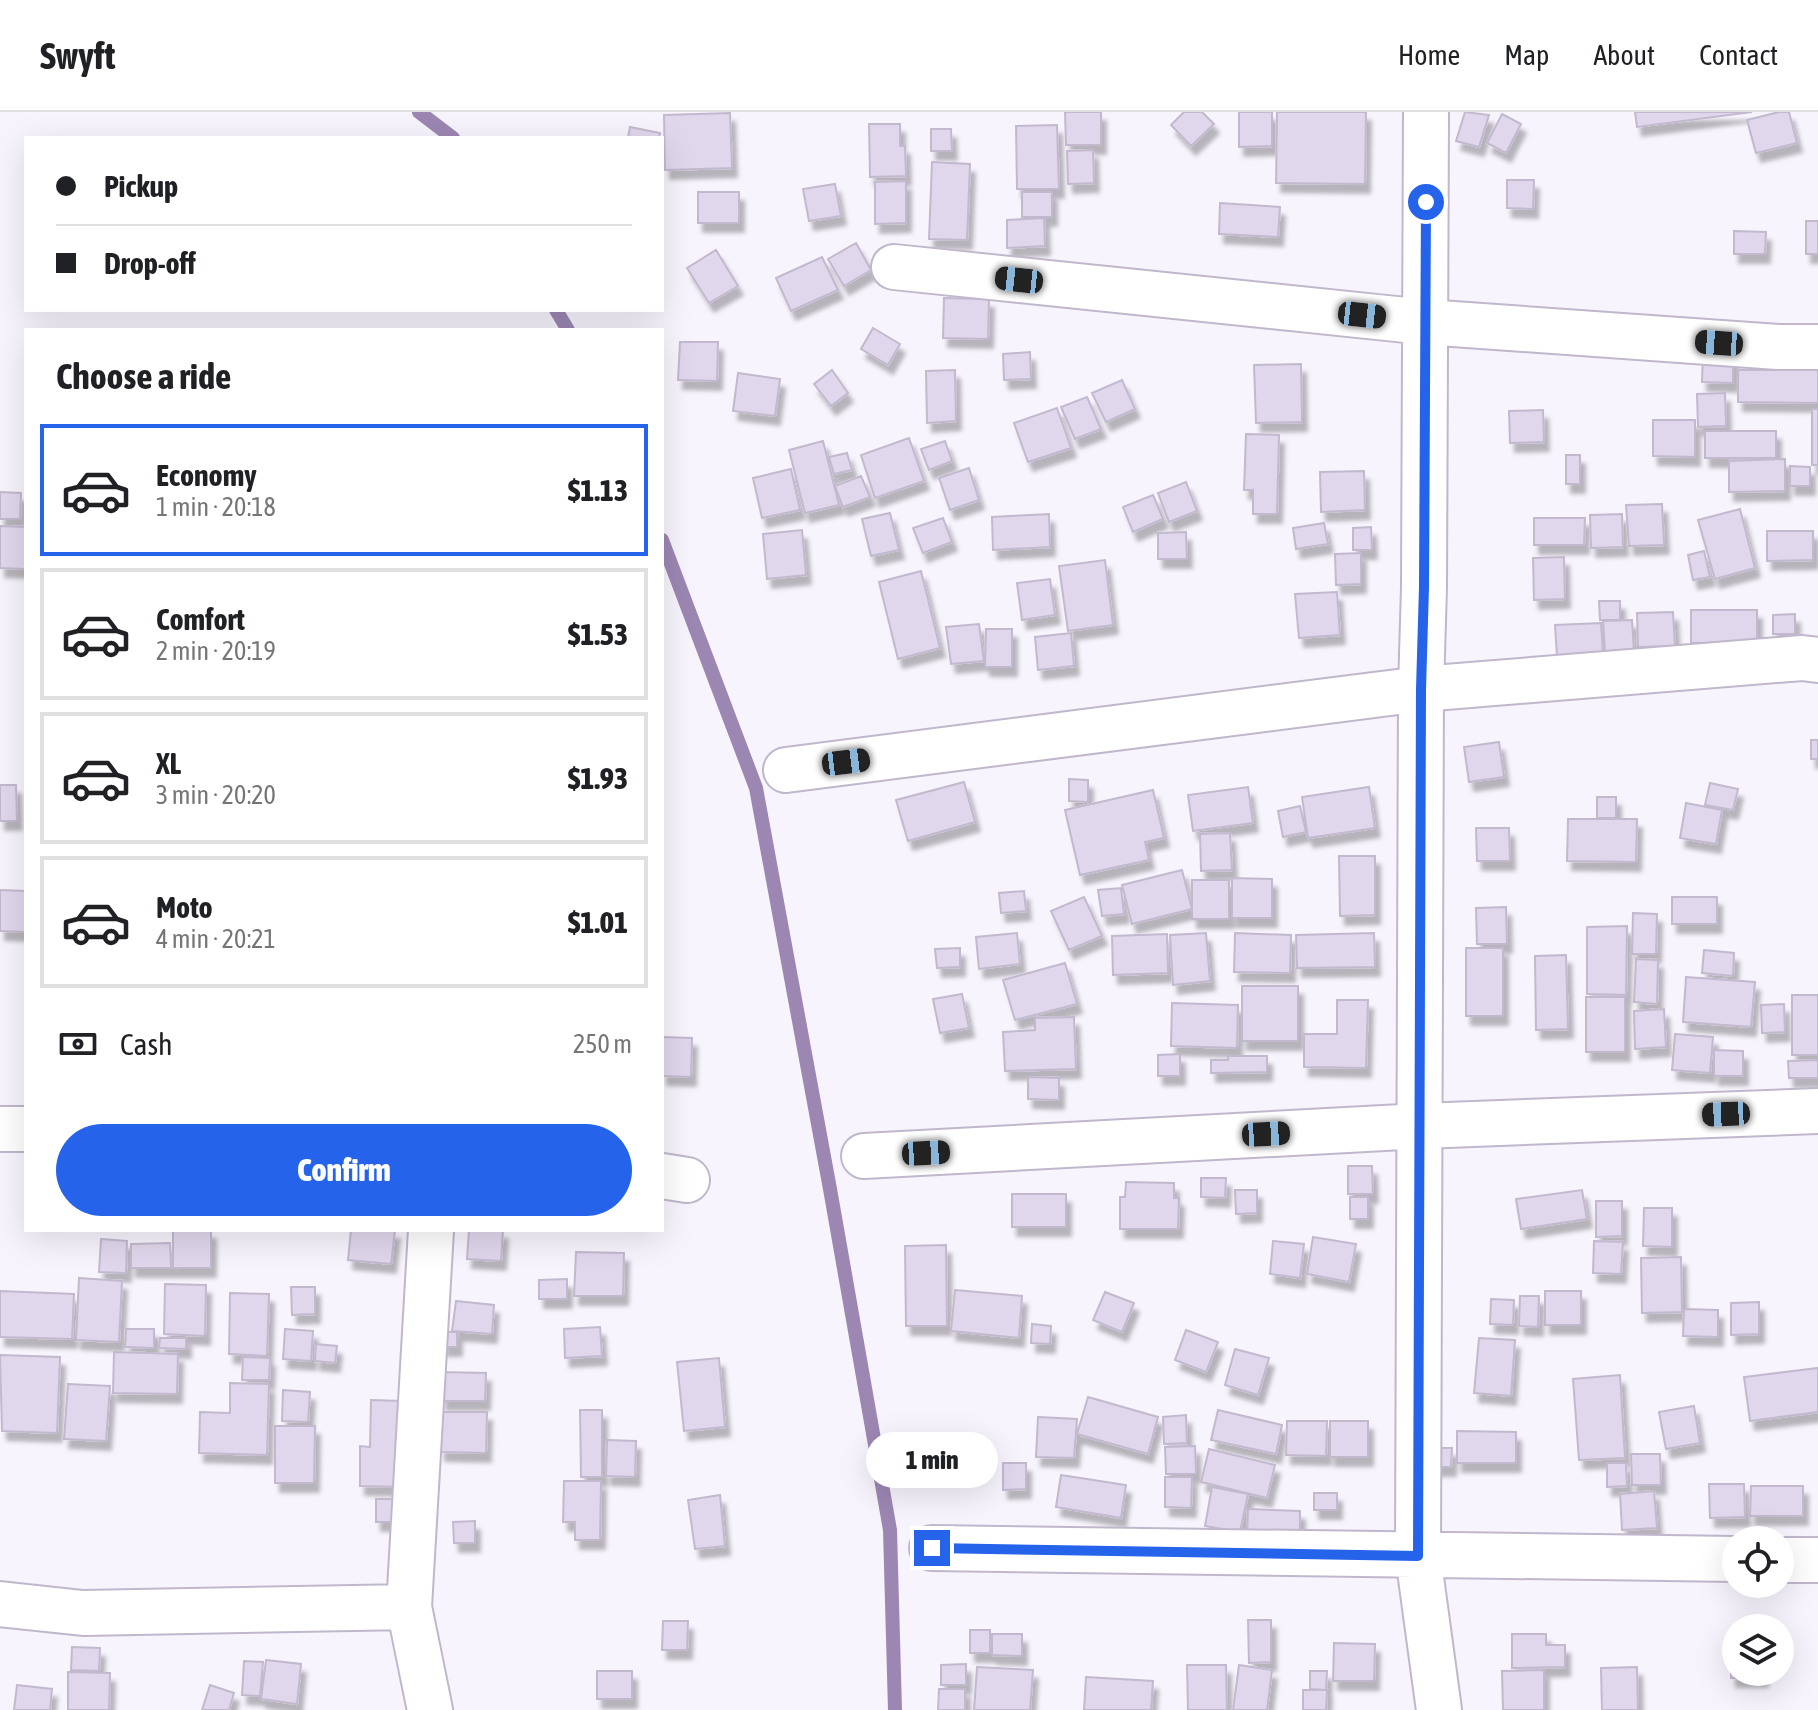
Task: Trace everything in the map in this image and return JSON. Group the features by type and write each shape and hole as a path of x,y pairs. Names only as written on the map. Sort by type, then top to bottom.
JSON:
{"street":[{"path":"1426,112 1418,1556 1439,1710"},
{"path":"894,267 1425,322 1778,347 1818,347"},
{"path":"786,770 1421,689 1802,658 1818,660"},
{"path":"864,1156 1421,1126 1818,1111"},
{"path":"0,1129 24,1129"},
{"path":"430,1710 409,1607 431,1232"},
{"path":"932,1548 1722,1559"},
{"path":"1794,1560 1818,1560"},
{"path":"0,1604 83,1613 409,1607"}],"building":[{"path":"1065,112 1101,112 1101,145 1066,145"},
{"path":"1184,112 1202,112 1214,124 1191,146 1171,125"},
{"path":"1239,112 1272,112 1272,146 1239,147"},
{"path":"1277,112 1366,112 1365,184 1276,183"},
{"path":"1465,112 1489,115 1479,147 1456,141"},
{"path":"1635,112 1752,112 1637,127"},
{"path":"1789,112 1797,143 1756,153 1747,120"},
{"path":"730,113 732,168 665,170 664,115"},
{"path":"1502,114 1521,124 1506,153 1487,143"},
{"path":"869,124 900,124 900,146 905,146 906,176 870,177"},
{"path":"1057,125 1059,189 1017,189 1016,126"},
{"path":"630,127 660,133 659,136 628,136"},
{"path":"931,129 951,129 952,151 931,151"},
{"path":"1093,150 1094,183 1068,184 1067,151"},
{"path":"932,162 970,164 967,240 929,239"},
{"path":"1507,180 1534,180 1533,209 1507,208"},
{"path":"906,181 906,223 875,224 875,182"},
{"path":"835,184 841,216 809,221 803,189"},
{"path":"698,192 739,192 739,223 698,223"},
{"path":"1022,192 1052,192 1052,217 1022,217"},
{"path":"1220,203 1280,207 1278,237 1219,234"},
{"path":"1044,218 1045,246 1007,248 1007,220"},
{"path":"1806,221 1818,221 1818,254 1806,254"},
{"path":"1734,231 1766,232 1765,254 1734,254"},
{"path":"856,243 871,270 844,286 828,259"},
{"path":"716,250 738,286 709,303 687,268"},
{"path":"822,257 838,290 791,311 776,278"},
{"path":"944,298 989,299 988,339 943,338"},
{"path":"873,328 900,344 888,365 861,349"},
{"path":"680,342 718,342 717,381 678,380"},
{"path":"1030,352 1031,379 1004,380 1003,354"},
{"path":"1703,352 1733,353 1733,383 1702,382"},
{"path":"1301,364 1302,422 1256,423 1254,365"},
{"path":"832,370 848,393 831,406 814,384"},
{"path":"955,370 956,421 927,423 926,371"},
{"path":"1738,370 1818,370 1818,403 1738,402"},
{"path":"738,373 780,379 775,416 733,411"},
{"path":"1122,380 1135,409 1106,422 1092,393"},
{"path":"1725,393 1726,426 1698,427 1697,394"},
{"path":"1087,397 1101,429 1075,439 1061,407"},
{"path":"1057,408 1071,448 1028,462 1014,423"},
{"path":"1812,409 1818,409 1818,465 1812,465"},
{"path":"1543,410 1544,442 1510,443 1509,411"},
{"path":"1653,420 1695,420 1695,457 1653,456"},
{"path":"1705,431 1776,431 1776,458 1705,458"},
{"path":"1246,434 1279,435 1277,514 1253,514 1253,490 1244,490"},
{"path":"909,438 924,481 875,498 861,455"},
{"path":"823,441 839,505 805,513 789,450"},
{"path":"945,441 952,461 929,470 921,449"},
{"path":"847,453 852,470 834,474 829,457"},
{"path":"1566,455 1580,455 1580,484 1566,484"},
{"path":"1785,459 1785,491 1729,492 1729,461"},
{"path":"1790,466 1810,467 1810,486 1790,486"},
{"path":"969,468 979,500 950,510 939,478"},
{"path":"791,469 800,510 762,518 753,478"},
{"path":"1364,471 1365,510 1321,512 1320,472"},
{"path":"861,476 870,497 843,507 835,486"},
{"path":"1186,482 1197,511 1169,522 1158,493"},
{"path":"0,492 21,493 20,519 0,519"},
{"path":"1153,495 1163,519 1133,532 1123,507"},
{"path":"1662,504 1664,545 1629,546 1626,505"},
{"path":"1740,509 1755,568 1715,579 1698,520"},
{"path":"890,513 899,550 871,556 862,519"},
{"path":"1049,514 1050,547 993,550 992,517"},
{"path":"1622,514 1623,547 1591,548 1590,515"},
{"path":"943,518 952,542 923,553 913,528"},
{"path":"1534,518 1585,518 1584,545 1534,545"},
{"path":"1324,523 1328,544 1296,549 1293,528"},
{"path":"0,526 24,527 24,569 0,568"},
{"path":"1371,527 1372,550 1353,550 1353,528"},
{"path":"802,530 806,575 767,579 763,534"},
{"path":"1767,531 1813,531 1813,560 1767,561"},
{"path":"1186,532 1187,559 1158,559 1158,533"},
{"path":"1704,551 1710,577 1693,580 1688,555"},
{"path":"1361,553 1361,584 1336,585 1335,554"},
{"path":"1564,557 1565,599 1534,600 1533,558"},
{"path":"1105,560 1113,625 1068,631 1059,566"},
{"path":"921,571 940,648 898,659 879,582"},
{"path":"1050,579 1055,615 1022,620 1017,583"},
{"path":"1337,592 1340,635 1299,638 1295,594"},
{"path":"1599,601 1620,601 1620,620 1600,620"},
{"path":"1691,610 1757,610 1757,643 1691,643"},
{"path":"1673,612 1675,646 1638,647 1637,613"},
{"path":"1795,614 1795,634 1773,634 1773,615"},
{"path":"1632,620 1634,652 1605,652 1603,621"},
{"path":"1601,623 1603,653 1557,656 1555,625"},
{"path":"979,624 984,661 951,664 946,627"},
{"path":"986,629 1012,629 1012,667 985,667"},
{"path":"1071,633 1074,666 1038,670 1035,637"},
{"path":"1811,740 1818,740 1818,759 1811,759"},
{"path":"1499,742 1504,777 1469,782 1464,747"},
{"path":"1069,779 1088,780 1088,802 1069,801"},
{"path":"964,782 975,822 908,841 896,800"},
{"path":"1710,783 1738,789 1733,810 1705,805"},
{"path":"0,785 16,785 17,821 0,821"},
{"path":"1248,787 1253,823 1193,831 1188,795"},
{"path":"1369,787 1375,828 1308,838 1302,797"},
{"path":"1153,790 1164,838 1145,842 1149,860 1080,875 1065,810"},
{"path":"1597,797 1616,797 1616,818 1597,818"},
{"path":"1686,803 1722,810 1716,844 1680,838"},
{"path":"1300,806 1306,832 1283,837 1278,811"},
{"path":"1568,819 1637,819 1636,862 1567,861"},
{"path":"1476,828 1509,828 1510,861 1477,861"},
{"path":"1230,833 1232,870 1201,871 1200,834"},
{"path":"1339,856 1375,856 1375,915 1340,916"},
{"path":"1182,870 1192,909 1132,924 1122,885"},
{"path":"1232,878 1272,879 1272,918 1232,918"},
{"path":"1192,880 1229,880 1229,919 1192,919"},
{"path":"1121,888 1124,914 1102,916 1098,890"},
{"path":"0,890 24,891 24,932 0,931"},
{"path":"1024,891 1026,911 1001,913 999,893"},
{"path":"1084,897 1102,936 1069,950 1051,911"},
{"path":"1672,897 1717,897 1717,924 1672,924"},
{"path":"1506,907 1507,944 1477,944 1476,908"},
{"path":"1633,913 1657,914 1656,954 1632,954"},
{"path":"1627,926 1626,995 1587,994 1587,927"},
{"path":"1017,933 1020,964 979,969 976,937"},
{"path":"1206,933 1210,981 1173,985 1170,935"},
{"path":"1235,933 1291,935 1290,973 1234,972"},
{"path":"1374,933 1375,967 1297,968 1296,935"},
{"path":"1167,934 1168,973 1113,975 1112,936"},
{"path":"960,948 960,967 937,968 935,949"},
{"path":"1466,948 1503,948 1503,1016 1466,1016"},
{"path":"1704,950 1734,953 1733,976 1702,973"},
{"path":"1566,955 1568,1029 1536,1030 1535,956"},
{"path":"1636,959 1658,960 1657,1004 1634,1002"},
{"path":"1065,963 1077,1004 1015,1020 1003,980"},
{"path":"1686,977 1755,982 1751,1027 1683,1022"},
{"path":"1242,986 1298,986 1298,1041 1242,1041"},
{"path":"962,994 969,1028 940,1033 933,999"},
{"path":"1792,995 1818,995 1818,1055 1792,1055"},
{"path":"1586,997 1625,997 1625,1052 1586,1052"},
{"path":"1337,1000 1368,1000 1366,1068 1304,1067 1304,1034 1337,1034"},
{"path":"1172,1003 1238,1005 1237,1048 1171,1046"},
{"path":"1784,1004 1785,1032 1762,1033 1761,1005"},
{"path":"1664,1009 1666,1047 1635,1049 1634,1011"},
{"path":"1074,1017 1076,1069 1005,1071 1003,1032 1035,1030 1035,1018"},
{"path":"1675,1034 1713,1037 1710,1073 1672,1070"},
{"path":"664,1037 692,1038 691,1077 664,1076"},
{"path":"1714,1050 1743,1051 1743,1076 1714,1076"},
{"path":"1180,1054 1180,1076 1158,1076 1158,1055"},
{"path":"1228,1056 1267,1056 1267,1072 1211,1073 1211,1060 1228,1060"},
{"path":"1818,1060 1818,1078 1789,1078 1788,1061"},
{"path":"1028,1077 1059,1078 1059,1100 1028,1099"},
{"path":"1348,1166 1372,1166 1373,1194 1348,1194"},
{"path":"1201,1178 1226,1178 1225,1198 1201,1197"},
{"path":"1126,1182 1174,1183 1174,1198 1179,1198 1178,1229 1120,1229 1120,1197 1125,1197"},
{"path":"1235,1190 1257,1190 1257,1213 1236,1214"},
{"path":"1582,1190 1587,1219 1521,1229 1516,1199"},
{"path":"1012,1194 1066,1194 1066,1227 1012,1227"},
{"path":"1350,1197 1368,1197 1368,1219 1350,1219"},
{"path":"1596,1201 1622,1201 1622,1236 1596,1237"},
{"path":"1644,1208 1672,1208 1672,1247 1643,1246"},
{"path":"173,1232 211,1232 211,1268 173,1268"},
{"path":"351,1232 395,1232 391,1264 348,1260"},
{"path":"469,1232 503,1232 501,1261 467,1259"},
{"path":"1313,1237 1356,1244 1349,1282 1307,1274"},
{"path":"101,1239 127,1241 126,1273 99,1272"},
{"path":"1273,1241 1304,1244 1300,1278 1270,1274"},
{"path":"1594,1241 1623,1242 1621,1274 1593,1273"},
{"path":"170,1243 171,1268 131,1268 131,1244"},
{"path":"946,1245 947,1326 906,1326 905,1246"},
{"path":"576,1252 624,1253 623,1296 574,1296"},
{"path":"1681,1257 1682,1312 1642,1313 1641,1258"},
{"path":"79,1278 122,1281 119,1342 76,1340"},
{"path":"567,1279 567,1299 539,1299 539,1280"},
{"path":"165,1284 206,1285 205,1336 164,1334"},
{"path":"291,1287 315,1287 315,1314 292,1315"},
{"path":"955,1290 1022,1296 1019,1338 951,1331"},
{"path":"0,1291 74,1294 72,1339 0,1337"},
{"path":"1545,1291 1581,1291 1581,1325 1545,1325"},
{"path":"1105,1292 1134,1303 1122,1332 1093,1320"},
{"path":"230,1293 269,1294 267,1356 229,1354"},
{"path":"1520,1296 1539,1296 1538,1327 1519,1326"},
{"path":"1491,1299 1514,1300 1513,1325 1490,1324"},
{"path":"456,1301 494,1305 492,1334 452,1331"},
{"path":"1759,1302 1759,1334 1731,1335 1731,1303"},
{"path":"1684,1309 1718,1310 1718,1337 1683,1336"},
{"path":"1032,1324 1051,1326 1050,1344 1031,1343"},
{"path":"600,1327 602,1356 565,1358 564,1329"},
{"path":"126,1329 154,1329 154,1348 125,1347"},
{"path":"285,1329 313,1331 311,1361 283,1359"},
{"path":"1186,1330 1218,1342 1206,1372 1175,1360"},
{"path":"443,1332 457,1332 457,1347 442,1347"},
{"path":"160,1338 186,1338 186,1349 159,1348"},
{"path":"1479,1338 1515,1340 1511,1396 1474,1393"},
{"path":"316,1344 337,1346 335,1363 315,1361"},
{"path":"1235,1349 1269,1358 1258,1395 1225,1385"},
{"path":"114,1352 178,1354 177,1394 113,1393"},
{"path":"0,1355 60,1357 57,1433 2,1431"},
{"path":"243,1357 270,1358 269,1380 242,1380"},
{"path":"719,1358 725,1427 684,1431 677,1362"},
{"path":"1818,1368 1818,1412 1750,1421 1744,1377"},
{"path":"441,1372 486,1373 485,1401 441,1401"},
{"path":"1620,1375 1625,1458 1579,1460 1573,1379"},
{"path":"230,1383 269,1384 267,1455 199,1453 200,1412 230,1413"},
{"path":"68,1384 110,1386 106,1441 64,1439"},
{"path":"283,1390 310,1392 308,1422 282,1421"},
{"path":"1088,1397 1158,1417 1148,1454 1077,1434"},
{"path":"371,1400 404,1401 401,1487 360,1486 360,1446 370,1447"},
{"path":"1694,1406 1700,1443 1666,1449 1659,1412"},
{"path":"580,1410 602,1410 602,1477 581,1477"},
{"path":"1218,1410 1282,1425 1276,1454 1211,1440"},
{"path":"441,1412 487,1412 486,1453 440,1452"},
{"path":"1186,1415 1187,1443 1164,1444 1163,1417"},
{"path":"1038,1417 1077,1419 1074,1458 1036,1457"},
{"path":"1287,1421 1327,1421 1326,1456 1286,1455"},
{"path":"1330,1421 1368,1421 1368,1457 1330,1457"},
{"path":"275,1426 315,1426 314,1483 275,1483"},
{"path":"1457,1431 1516,1432 1516,1463 1457,1463"},
{"path":"607,1440 636,1441 635,1477 606,1476"},
{"path":"1195,1446 1196,1474 1166,1474 1165,1447"},
{"path":"1432,1448 1452,1448 1451,1467 1432,1467"},
{"path":"1209,1449 1275,1465 1267,1498 1201,1482"},
{"path":"1631,1454 1660,1454 1661,1485 1632,1485"},
{"path":"1003,1463 1026,1463 1026,1489 1003,1490"},
{"path":"1607,1463 1626,1463 1627,1486 1607,1487"},
{"path":"1061,1475 1126,1485 1121,1518 1056,1507"},
{"path":"1165,1477 1192,1477 1191,1508 1165,1507"},
{"path":"564,1481 601,1481 600,1540 575,1540 575,1522 563,1522"},
{"path":"1709,1484 1744,1484 1745,1517 1710,1518"},
{"path":"1751,1486 1803,1486 1803,1516 1750,1516"},
{"path":"1212,1487 1248,1494 1240,1532 1205,1526"},
{"path":"1654,1491 1657,1528 1622,1530 1620,1494"},
{"path":"1314,1493 1337,1493 1337,1510 1314,1510"},
{"path":"720,1495 725,1546 695,1549 688,1500"},
{"path":"376,1499 394,1499 393,1522 376,1522"},
{"path":"1248,1509 1300,1511 1300,1537 1247,1535"},
{"path":"475,1521 475,1543 454,1543 453,1522"},
{"path":"1248,1620 1271,1620 1271,1662 1249,1663"},
{"path":"663,1621 688,1621 687,1650 662,1650"},
{"path":"970,1630 990,1630 990,1653 970,1653"},
{"path":"992,1634 1022,1634 1022,1656 992,1655"},
{"path":"1512,1634 1546,1634 1546,1645 1565,1645 1565,1667 1512,1668"},
{"path":"1334,1643 1375,1644 1374,1681 1333,1681"},
{"path":"72,1647 100,1648 99,1671 71,1670"},
{"path":"266,1660 301,1664 297,1704 261,1699"},
{"path":"244,1661 263,1662 260,1696 242,1695"},
{"path":"966,1664 966,1685 941,1685 941,1665"},
{"path":"1187,1665 1226,1665 1227,1710 1188,1710"},
{"path":"1239,1665 1272,1670 1267,1710 1233,1710"},
{"path":"977,1667 1033,1670 1030,1710 974,1710"},
{"path":"1637,1667 1638,1710 1602,1710 1601,1668"},
{"path":"1544,1670 1544,1710 1503,1710 1502,1671"},
{"path":"597,1671 632,1671 632,1699 597,1699"},
{"path":"1310,1671 1327,1671 1326,1690 1310,1689"},
{"path":"68,1672 110,1673 109,1710 68,1710"},
{"path":"1086,1677 1153,1681 1151,1710 1084,1710"},
{"path":"17,1685 52,1689 50,1710 14,1710"},
{"path":"210,1685 234,1693 229,1710 202,1710"},
{"path":"939,1689 965,1689 965,1710 938,1710"},
{"path":"1303,1690 1327,1690 1326,1710 1303,1710"}],"waterway":[{"path":"419,112 450,136"},
{"path":"557,312 567,328"},
{"path":"664,545 756,788 890,1530 895,1710"}],"route":[{"path":"932,1548 1418,1556 1426,202"}]}
